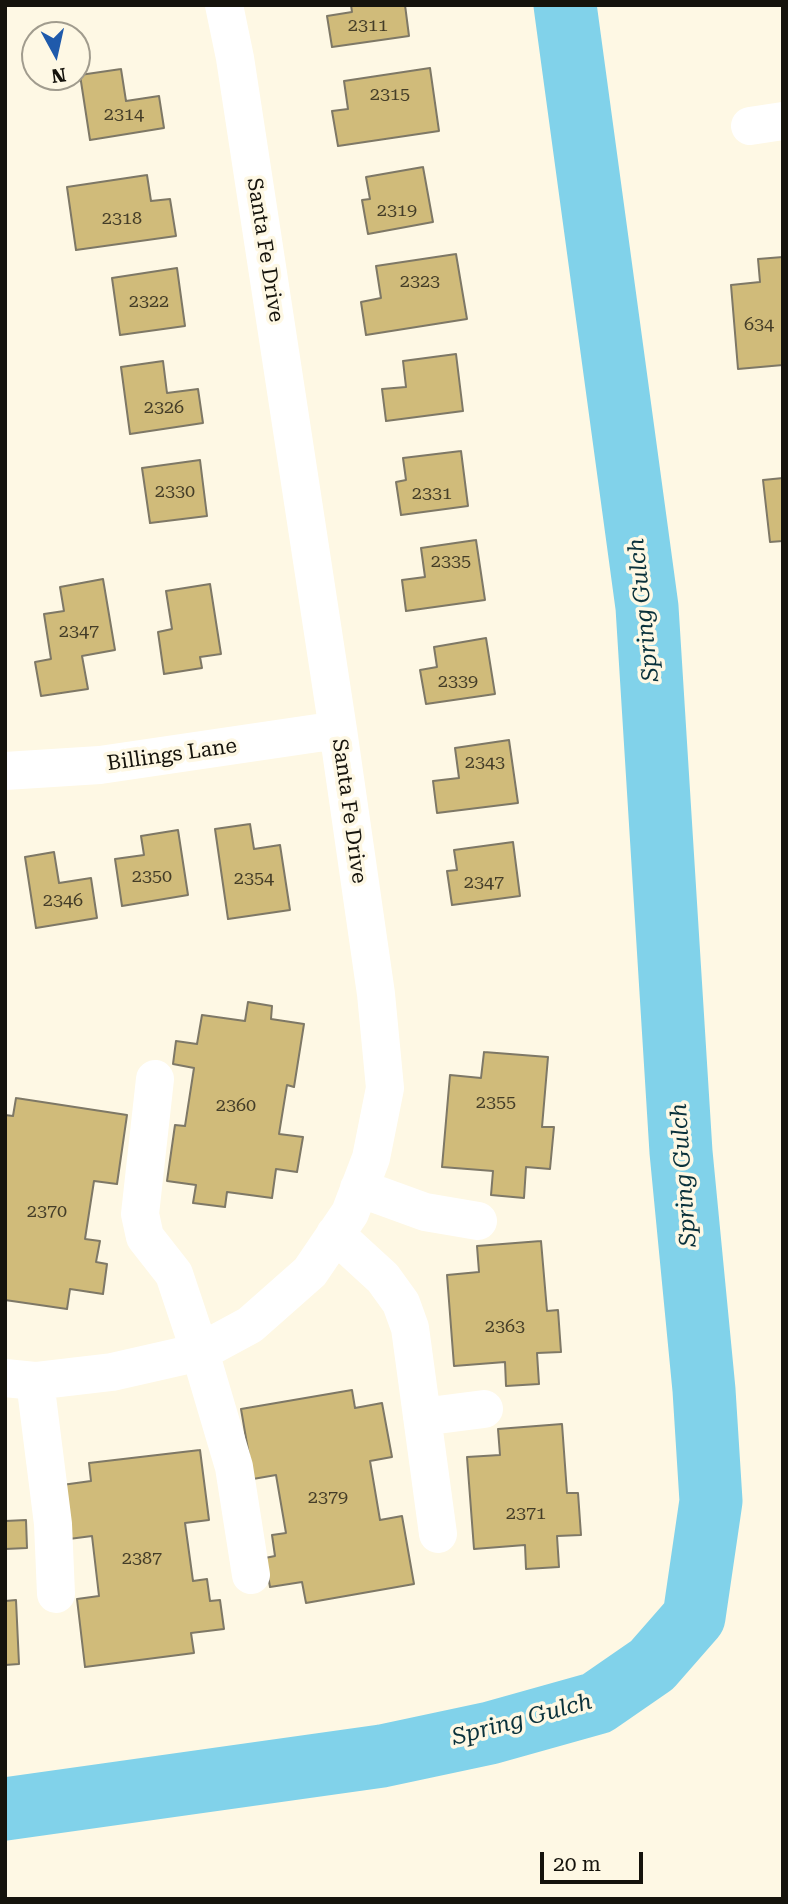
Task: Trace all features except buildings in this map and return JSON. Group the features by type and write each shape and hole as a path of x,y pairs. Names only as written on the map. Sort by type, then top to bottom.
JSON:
{"street":[{"name":"Santa Fe Drive","path":"20,1380 112,1372 200,1352 250,1325 310,1272 350,1213 371,1158 385,1088 376,994 338,730 235,58 224,5"},
{"name":"Billings Lane","path":"5,771 100,765 338,730"},
{"path":"155,1079 141,1214 145,1237 174,1274 200,1352 234,1467 251,1575"},
{"path":"359,1188 425,1212 478,1221"},
{"path":"335,1234 383,1278 401,1303 410,1328 438,1534"},
{"path":"20,1380 53,1524 56,1594"},
{"path":"422,1417 484,1409"}],"waterway":[{"name":"Spring Gulch","path":"5,1809 382,1756 490,1733 597,1703 652,1665 694,1617 711,1501 704,1390 681,1152 647,607 565,5"}]}
